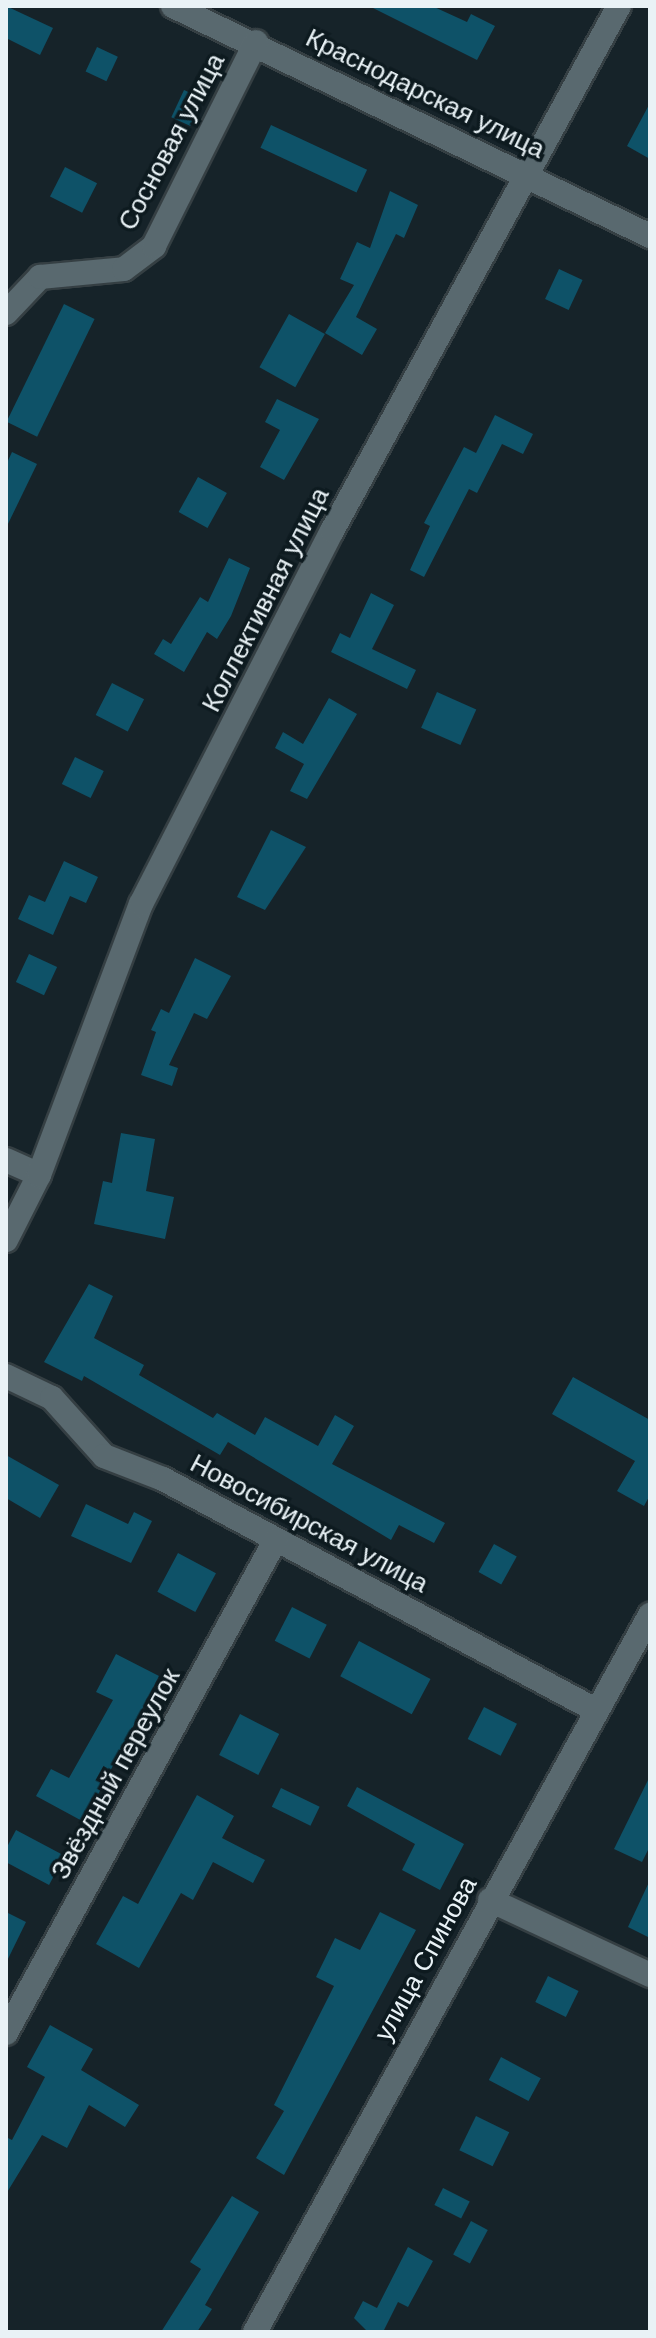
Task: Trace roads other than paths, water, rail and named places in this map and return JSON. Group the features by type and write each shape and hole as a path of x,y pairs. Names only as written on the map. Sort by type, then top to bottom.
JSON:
{"street":[{"name":"Краснодарская улица","path":"175,6 256,42 650,236"},
{"name":"Коллективная улица","path":"6,1240 39,1175 141,904 332,531 619,6"},
{"name":"Сосновая улица","path":"6,313 40,277 124,269 154,246 256,42"},
{"path":"6,1160 39,1175"},
{"name":"Новосибирская улица","path":"6,1376 52,1398 104,1456 163,1479 275,1541 546,1678 597,1711"},
{"name":"Звёздный переулок","path":"6,2033 275,1541"},
{"name":"улица Спинова","path":"255,2332 490,1900 650,1615"},
{"path":"490,1900 650,1975"}]}
